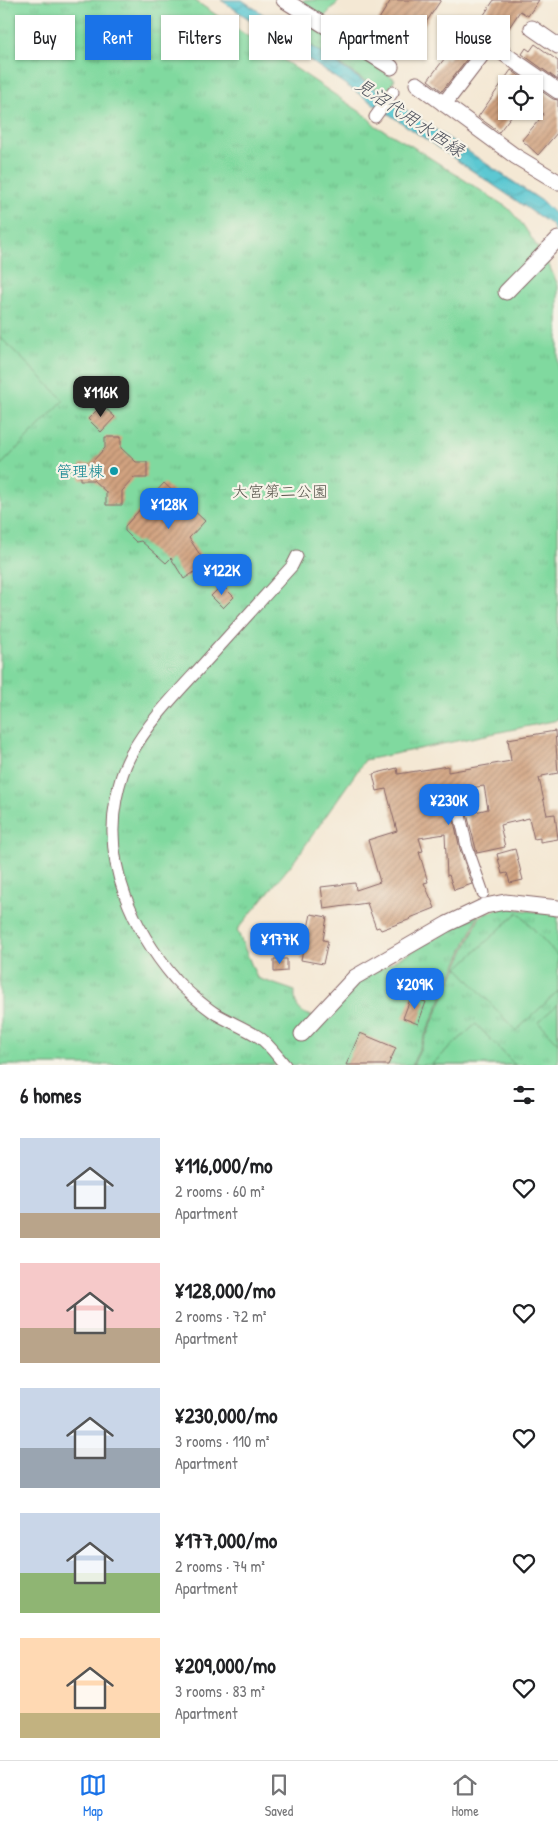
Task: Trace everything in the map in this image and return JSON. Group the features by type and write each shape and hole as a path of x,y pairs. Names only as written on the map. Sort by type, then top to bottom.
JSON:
{"street":[{"path":"291,2 391,67"},
{"path":"532,28 558,46"},
{"path":"444,104 490,44 558,91"},
{"path":"417,84 515,156 558,182"},
{"path":"377,115 393,92"},
{"path":"506,292 556,240"},
{"path":"285,1065 260,1038 214,1013 177,981 157,956 129,908 114,858 112,835 114,808 119,783 130,756 145,732 292,566 296,556"},
{"path":"456,798 466,847 483,893"},
{"path":"302,1034 355,977 447,924 485,906 505,902 558,908"}],"green space":[{"name":"大宮第二公園","path":"0,0 194,0 216,15 161,15 161,60 239,60 239,30 249,37 249,60 283,60 365,115 376,126 410,145 508,208 523,225 548,263 558,285 558,720 365,760 295,860 237,930 257,978 295,991 295,1001 298,1008 314,1016 360,980 479,914 412,1065 0,1065"},
{"path":"304,0 340,0 326,15 321,15 301,3"},
{"path":"311,24 321,30 321,52 311,45"},
{"path":"333,60 366,60 395,79 385,94"},
{"path":"0,337 64,400 0,466"},
{"path":"502,907 558,915 558,1065 413,1065 480,916"},
{"path":"518,912 558,956 558,991 516,1031 458,968"},
{"path":"558,1004 558,1043 538,1022"},
{"path":"476,1024 515,1065 431,1065"}],"water":[{"path":"221,0 242,0 264,15 249,15 249,19"},
{"name":"見沼代用水西縁","path":"311,46 321,53 321,60 332,60 542,201 558,217 558,237 552,225 309,60 311,60"}],"building":[{"path":"391,0 441,0 427,21 427,15 382,15"},
{"path":"494,0 539,0 528,16 520,11 510,26 510,15 484,15"},
{"path":"535,44 558,61 558,80 522,54 526,48 530,51"},
{"path":"443,60 466,60 442,91 428,80"},
{"path":"511,70 518,75 507,75"},
{"path":"498,89 498,120 508,120 499,132 478,117"},
{"path":"543,92 558,100 558,132 538,155 522,140 539,120 543,120"},
{"path":"102,405 115,417 101,432 88,419"},
{"name":"管理棟","path":"105,437 121,437 121,448 136,462 147,462 147,478 134,478 122,491 122,505 106,505 106,492 93,480 80,480 80,464 90,464 105,448"},
{"path":"164,483 191,504 190,507 205,521 189,538 206,564 184,579 171,558 166,563 141,541 136,542 125,531 125,526"},
{"path":"222,585 234,597 223,608 211,596"},
{"path":"555,731 558,773 539,778 547,815 555,814 558,839 540,842 540,838 534,839 529,818 500,825 505,847 477,853 467,814 488,809 484,786 454,790 449,794 449,799 460,849 472,884 454,890 449,875 447,876 445,834 419,838 423,851 419,852 428,882 424,883 435,908 381,930 379,927 376,928 367,903 324,909 321,887 355,883 356,890 380,882 368,840 397,831 386,789 377,791 373,774 397,768 398,774 448,766 448,772 511,761 508,739"},
{"path":"515,849 523,880 510,883 507,873 502,874 497,854"},
{"path":"311,914 327,917 323,940 328,941 323,964 301,960"},
{"path":"274,959 287,959 287,971 274,972"},
{"path":"411,997 426,1002 418,1024 403,1018"},
{"path":"360,1033 396,1048 388,1065 346,1065"}],"place":[{"name":"管理棟","path":"114,471"}]}
